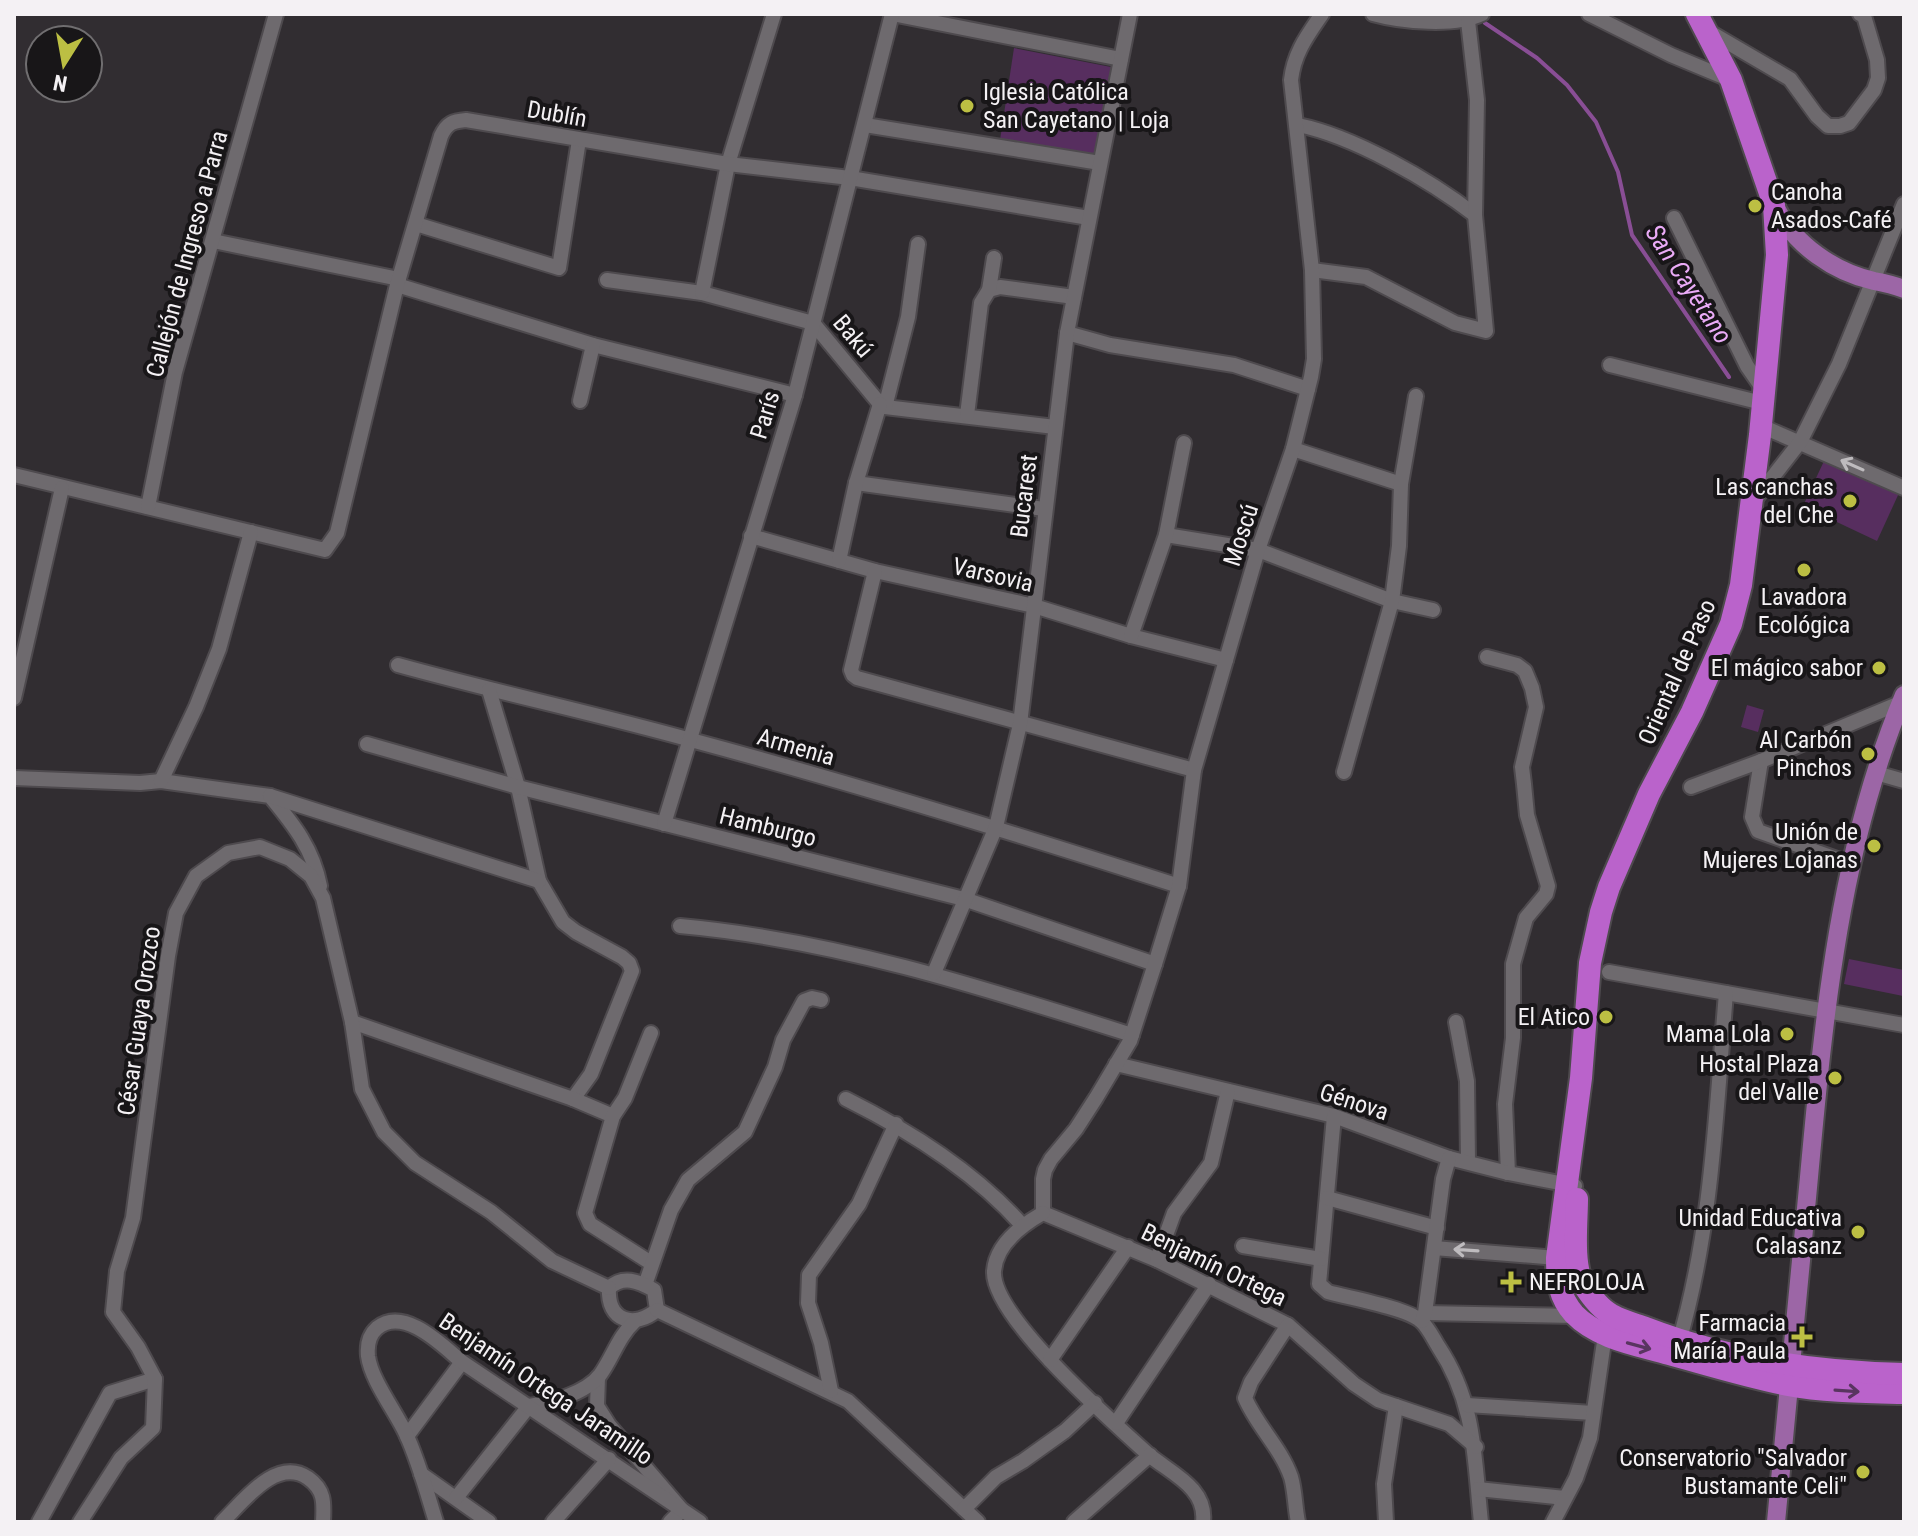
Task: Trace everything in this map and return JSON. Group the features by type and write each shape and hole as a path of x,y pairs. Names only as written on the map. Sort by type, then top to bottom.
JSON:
{"highway":[{"name":"Oriental de Paso","path":"1572,1186 1590,963 1601,912 1645,802 1692,712 1731,624 1741,585 1761,426 1777,255 1774,205 1731,80 1701,22"},
{"path":"1572,1186 1557,1258 1557,1284 1565,1302 1588,1326 1607,1324"},
{"path":"1572,1186 1581,1280 1607,1324 1624,1342 1676,1348 1851,1392 1904,1393"},
{"path":"1791,1376 1904,1374"}],"main road":[{"path":"1774,205 1785,226 1816,255 1874,281 1884,281 1904,289"},
{"path":"1874,281 1880,290 1904,299"},
{"path":"1776,1522 1825,1010 1851,864 1876,773 1902,699"}],"street":[{"name":"Callejón de Ingreso a Parra","path":"148,507 175,372 276,14"},
{"path":"702,293 728,164 774,14"},
{"path":"892,14 1121,59"},
{"name":"París","path":"664,824 795,395 892,14"},
{"name":"Bucarest","path":"934,973 996,827 1020,724 1067,333 1130,14"},
{"name":"Moscú","path":"1043,1213 1043,1179 1051,1159 1076,1129 1132,1035 1155,964 1179,886 1194,770 1258,550 1293,449 1308,389 1314,359 1312,270 1291,80 1299,48 1322,14"},
{"path":"1373,14 1389,19 1468,21 1482,14"},
{"path":"1589,14 1671,55 1731,80"},
{"path":"1701,22 1790,79 1817,116 1828,126 1840,126 1849,123 1874,90 1878,78 1877,60 1864,16 1860,14"},
{"path":"1312,270 1366,277 1455,323 1486,331 1475,215 1477,100 1468,21"},
{"name":"Dublín","path":"251,532 325,550 337,533 398,282 441,136 446,126 454,121 466,120 728,164 850,178 1089,218"},
{"path":"865,125 1100,163"},
{"path":"1298,125 1341,137 1444,191 1475,215"},
{"path":"416,224 559,268 579,140"},
{"path":"1752,503 1800,442 1839,364 1904,206"},
{"path":"1674,218 1763,396"},
{"path":"213,241 398,282 593,345 795,395"},
{"path":"839,561 856,483 896,373 908,317 918,244"},
{"path":"967,415 981,303 989,290 994,258"},
{"name":"Bakú","path":"607,280 702,293 813,323 883,405"},
{"path":"989,290 1000,287 1074,297"},
{"path":"1067,333 1110,345 1234,365 1308,389"},
{"path":"580,401 593,345"},
{"path":"1610,365 1763,396"},
{"path":"1344,772 1392,601 1399,546 1401,484 1416,396"},
{"path":"883,405 1055,427"},
{"path":"1761,426 1904,488"},
{"path":"1131,636 1166,535 1184,443"},
{"path":"1293,449 1401,484"},
{"path":"14,475 251,532 219,649 161,781"},
{"path":"856,483 1044,509"},
{"path":"14,698 62,488"},
{"path":"1166,535 1258,550 1392,601 1433,610"},
{"name":"Varsovia","path":"751,536 875,571 1034,606 1131,636 1226,660"},
{"path":"875,571 851,670 853,675 1194,770"},
{"path":"1487,657 1517,665 1525,671 1532,688 1536,707 1522,767 1527,815 1548,886 1546,894 1526,918 1513,964 1513,1038 1505,1104 1508,1173"},
{"name":"Armenia","path":"398,665 690,739 996,827 1179,886"},
{"path":"489,690 518,787 539,881 563,922 622,957 632,971 591,1074 573,1099"},
{"path":"1691,787 1761,761 1902,699"},
{"name":"Hamburgo","path":"367,744 518,787 964,899 1155,964"},
{"path":"1761,761 1752,817 1758,831 1851,864"},
{"path":"1876,773 1904,781"},
{"path":"14,778 140,783 161,781 270,796 539,881"},
{"path":"270,796 302,835 317,868 323,898"},
{"name":"César Guaya Orozco","path":"155,1379 138,1347 113,1312 117,1271 133,1218 176,913 196,876 228,853 260,847 290,859 311,876 323,898 352,1022 362,1089 384,1132 415,1163 491,1212 552,1261 609,1288"},
{"path":"680,926 753,934 934,973 1132,1035"},
{"path":"1609,972 1904,1025"},
{"path":"1676,1348 1693,1289 1707,1203 1726,993"},
{"path":"645,1285 671,1210 688,1180 745,1132 775,1067 783,1040 804,1001 812,998 821,1000"},
{"path":"352,1022 573,1099 613,1116"},
{"path":"1456,1022 1467,1081 1468,1162"},
{"path":"651,1033 625,1098 613,1116 585,1213 586,1219 651,1263"},
{"name":"Génova","path":"1116,1064 1334,1116 1449,1158 1572,1186"},
{"path":"1157,1260 1174,1213 1211,1163 1228,1091"},
{"path":"846,1099 896,1124 990,1191 1022,1225"},
{"path":"1334,1116 1319,1284 1328,1292 1423,1317 1576,1316"},
{"path":"831,1391 821,1343 808,1303 809,1275 859,1204 896,1124"},
{"path":"1449,1158 1423,1317 1451,1365 1467,1405 1476,1447 1481,1522"},
{"path":"1327,1198 1437,1228"},
{"path":"1043,1213 1022,1225 1004,1245 994,1274 1003,1302 1033,1343 1050,1360 1150,1455 1190,1486 1204,1510 1203,1522"},
{"name":"Benjamín Ortega","path":"1043,1213 1157,1260 1288,1325 1354,1384 1378,1400 1449,1424 1476,1447"},
{"path":"1243,1246 1321,1259"},
{"path":"1050,1360 1128,1247"},
{"path":"1434,1248 1557,1258"},
{"path":"622,1333 619,1317 608,1299 609,1288 617,1281 630,1280 654,1290 657,1310"},
{"path":"1116,1423 1209,1284"},
{"path":"619,1317 635,1321 646,1319 657,1310"},
{"path":"657,1310 848,1401 978,1522"},
{"path":"635,1321 622,1333 598,1377 597,1406 609,1425 682,1510 670,1522"},
{"name":"Benjamín Ortega Jaramillo","path":"436,1522 407,1436 368,1359 368,1342 374,1329 387,1322 407,1323 435,1338 462,1362 700,1522"},
{"path":"1553,1522 1576,1478 1590,1438 1607,1324"},
{"path":"1288,1325 1251,1382 1245,1398 1252,1415 1291,1477 1298,1522"},
{"path":"407,1436 462,1362"},
{"path":"456,1498 529,1406 571,1395 598,1377"},
{"path":"39,1522 110,1393 155,1379 153,1428 121,1458 80,1522"},
{"path":"964,1509 996,1477 1065,1431 1095,1403"},
{"path":"1467,1405 1593,1413"},
{"path":"1386,1522 1384,1484 1396,1406"},
{"path":"1074,1522 1150,1455"},
{"path":"553,1522 609,1459"},
{"path":"222,1522 269,1478 286,1471 304,1475 319,1486 324,1500 323,1522"},
{"path":"421,1474 489,1522"},
{"path":"1478,1489 1565,1498"}],"shaded area":[{"path":"1014,48 1111,67 1096,156 1000,140"},
{"name":"Las canchas del Che","path":"1824,461 1899,493 1877,541 1803,506"},
{"path":"1747,705 1764,710 1758,732 1741,727"},
{"path":"1849,959 1904,970 1903,996 1844,984"}],"waterway":[{"name":"San Cayetano","path":"1485,23 1537,58 1567,85 1596,122 1618,172 1632,235 1729,377"}],"place":[{"name":"Iglesia Católica San Cayetano | Loja","path":"967,106"},
{"name":"Canoha Asados-Café","path":"1755,206"},
{"name":"Las canchas del Che","path":"1850,501"},
{"name":"Lavadora Ecológica","path":"1804,570"},
{"name":"El mágico sabor","path":"1879,668"},
{"name":"Al Carbón Pinchos","path":"1868,754"},
{"name":"Unión de Mujeres Lojanas","path":"1874,846"},
{"name":"El Atico","path":"1606,1017"},
{"name":"Mama Lola","path":"1787,1034"},
{"name":"Hostal Plaza del Valle","path":"1835,1078"},
{"name":"Unidad Educativa Calasanz","path":"1858,1232"},
{"name":"NEFROLOJA","path":"1511,1282"},
{"name":"Farmacia María Paula","path":"1802,1337"},
{"name":"Conservatorio \"Salvador Bustamante Celi\"","path":"1863,1472"}]}
